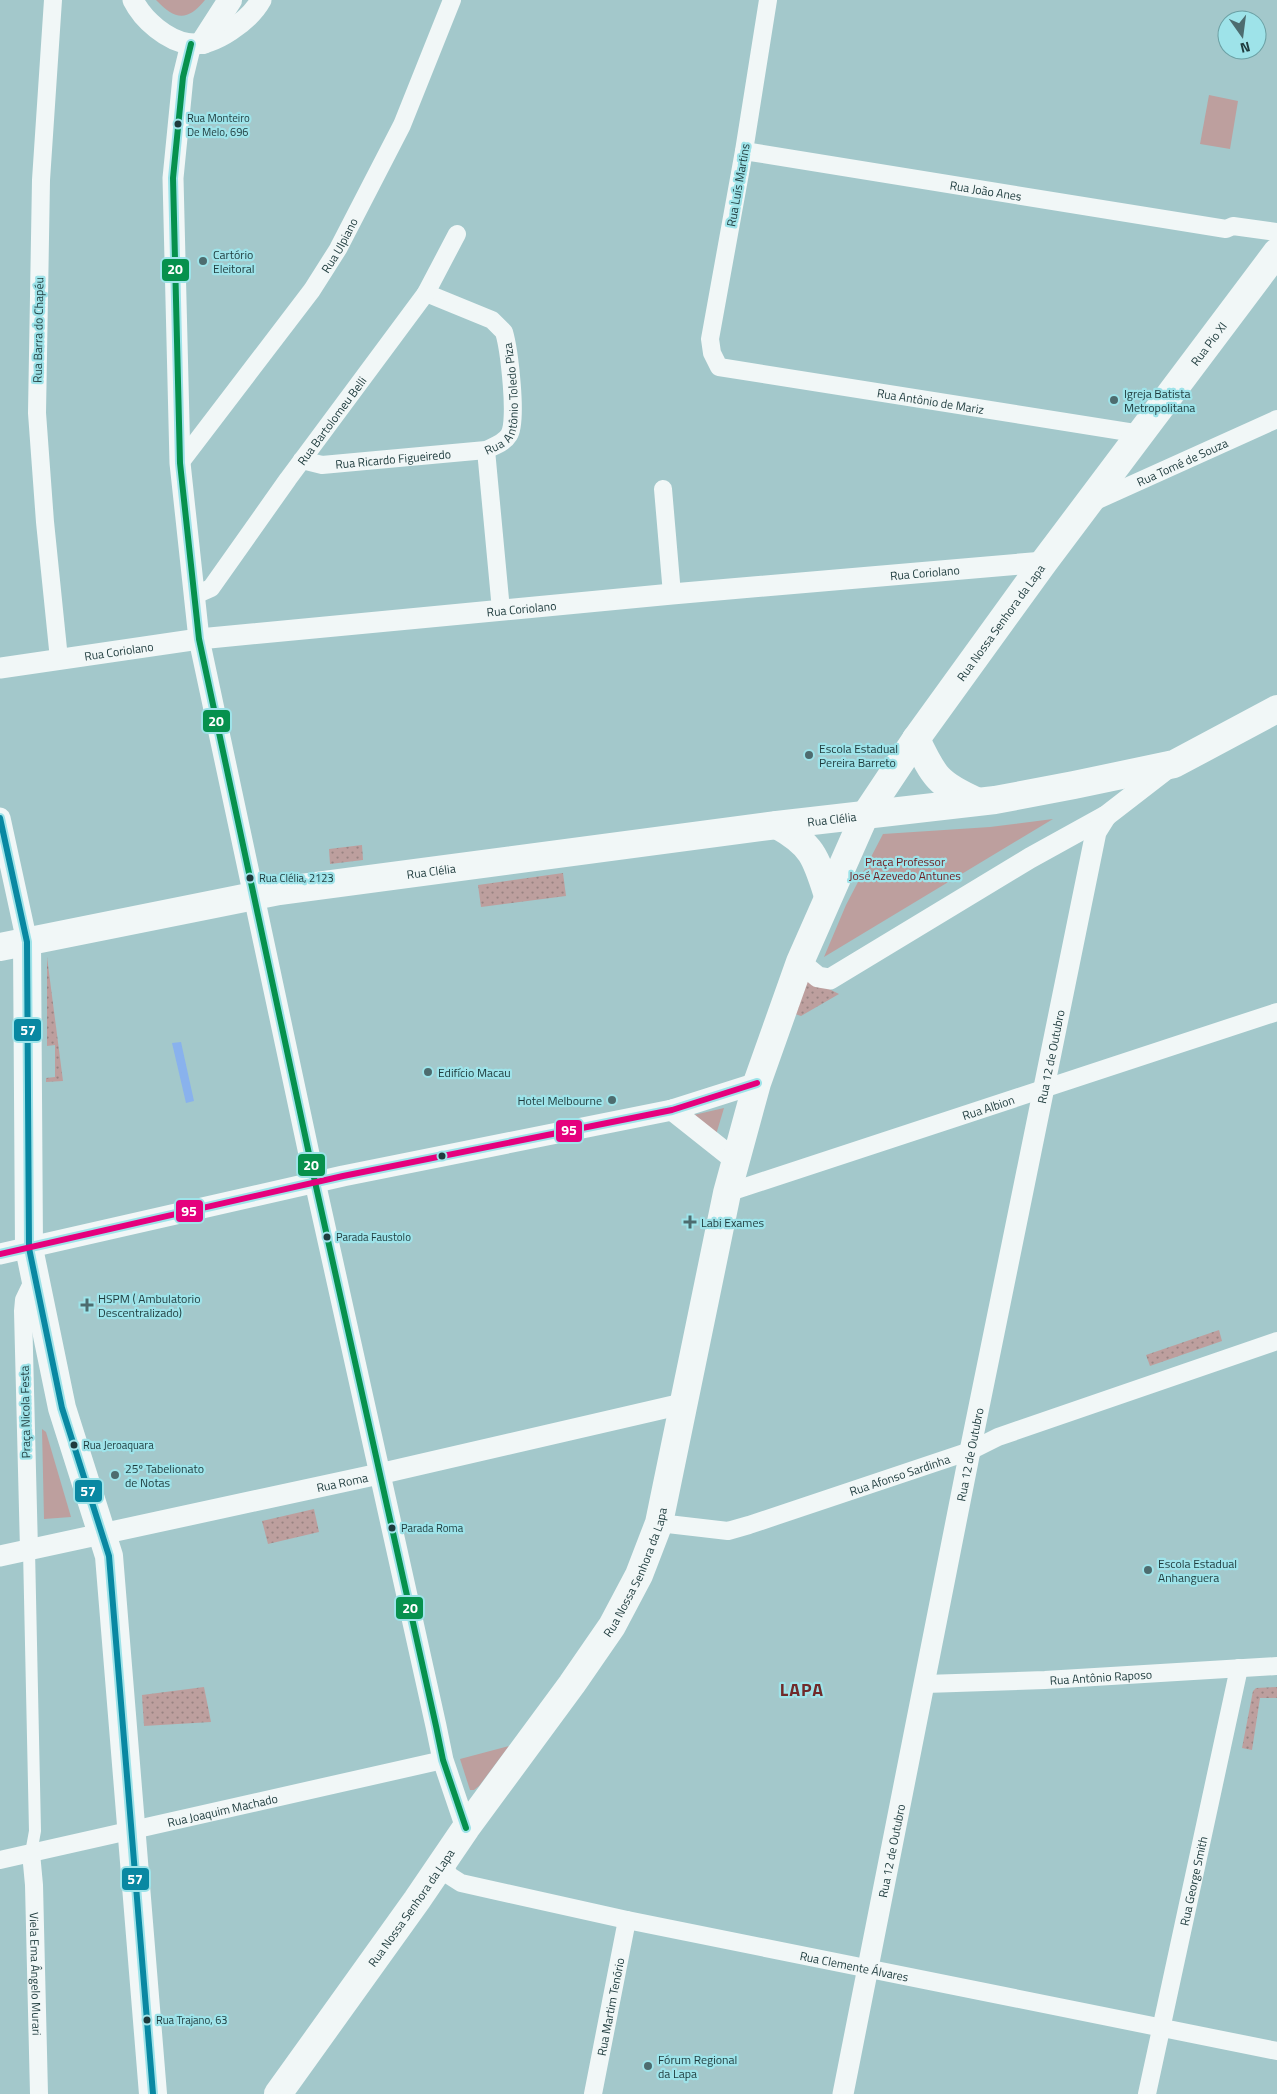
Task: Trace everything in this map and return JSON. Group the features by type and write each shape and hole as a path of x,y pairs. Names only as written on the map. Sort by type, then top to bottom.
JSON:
{"main road":[{"path":"197,43 219,21 230,0"},
{"name":"Rua Pio XI","path":"1141,434 1277,252"},
{"name":"Rua Nossa Senhora da Lapa","path":"864,816 916,739 1044,562 1141,434"},
{"path":"800,962 864,816 1064,787 1174,764 1277,709"},
{"path":"916,739 928,765 942,783 976,801"},
{"name":"Rua Clélia","path":"0,947 254,895 777,825 864,816"},
{"path":"777,825 797,836 809,849 820,870 828,896"},
{"path":"27,942 29,1248 62,1408 110,1563 153,2094"},
{"name":"Rua Nossa Senhora da Lapa","path":"278,2094 612,1626 639,1575 659,1523 682,1404 735,1160 757,1083 800,962"}],"street":[{"name":"Rua Barra do Chapéu","path":"53,0 41,180 38,413 45,522 59,659"},
{"path":"133,0 152,25 173,38 197,43 222,36 236,27 256,9 261,0"},
{"name":"Rua Ulpiano","path":"180,463 312,290 338,249 402,125 452,0"},
{"name":"Rua Luís Martins","path":"719,367 712,353 710,339 744,151 768,0"},
{"path":"197,43 183,77 173,178 180,463 199,640 315,1182 443,1760 466,1828"},
{"name":"Rua João Anes","path":"744,151 1226,229 1232,234 1277,245"},
{"name":"Rua João Anes","path":"1226,229 1233,226 1277,232"},
{"name":"Rua Bartolomeu Belli","path":"193,596 211,588 302,460 426,293 457,234"},
{"name":"Rua Antônio Toledo Piza","path":"426,293 492,320 504,332 509,356 513,426 504,441 486,450 501,610"},
{"name":"Rua Antônio de Mariz","path":"719,367 1141,434"},
{"name":"Rua Tomé de Souza","path":"1087,505 1277,419"},
{"name":"Rua Ricardo Figueiredo","path":"302,460 322,465 486,450"},
{"path":"663,489 672,594"},
{"name":"Rua Coriolano","path":"0,668 199,640 672,594 1044,562"},
{"path":"800,962 818,977 830,979 1030,858 1106,816 1174,764"},
{"name":"Rua 12 de Outubro","path":"843,2094 866,1969 1096,832 1106,816"},
{"path":"0,818 27,942"},
{"name":"Rua Albion","path":"727,1193 1277,1012"},
{"path":"0,1254 315,1182 672,1110 757,1083"},
{"path":"672,1110 735,1160"},
{"name":"Praça Nicola Festa","path":"29,1550 23,1311 24,1300 35,1277"},
{"name":"Rua Afonso Sardinha","path":"659,1523 728,1531 837,1497 970,1451 998,1437 1277,1341"},
{"name":"Rua Roma","path":"0,1556 379,1474 682,1404"},
{"path":"29,1550 35,1830 31,1853"},
{"name":"Rua Antônio Raposo","path":"925,1684 1045,1680 1277,1666"},
{"name":"Rua George Smith","path":"1147,2094 1239,1668"},
{"name":"Rua Joaquim Machado","path":"0,1860 443,1760"},
{"name":"Viela Ema Ângelo Murari","path":"31,1853 34,1885 39,2094"},
{"name":"Rua Clemente Álvares","path":"441,1864 450,1876 461,1883 626,1920 1160,2030 1277,2051"},
{"name":"Rua Martim Tenório","path":"593,2094 626,1920"}],"green space":[{"path":"156,0 205,0 192,12 181,16 169,12"},
{"path":"1209,95 1238,101 1230,149 1200,144"},
{"name":"Praça Professor José Azevedo Antunes","path":"1053,819 824,957 846,905 883,834 990,827"},
{"path":"362,845 363,860 330,864 329,849"},
{"path":"563,873 566,896 481,907 478,885"},
{"path":"47,957 63,1081 46,1082 46,1078 55,1077 55,1045 47,1046"},
{"path":"811,980 839,994 801,1016 795,1014 805,989 804,982"},
{"path":"724,1108 715,1138 685,1117"},
{"path":"1219,1330 1222,1341 1150,1366 1146,1355"},
{"path":"42,1429 46,1432 71,1517 44,1519"},
{"path":"314,1509 319,1532 268,1544 262,1521"},
{"path":"204,1687 211,1722 144,1726 142,1695"},
{"path":"1277,1687 1277,1698 1260,1698 1252,1750 1242,1748 1253,1691 1256,1688"},
{"path":"509,1746 479,1786 474,1790 470,1790 460,1759"}],"water":[{"path":"181,1042 194,1101 186,1103 172,1043"}],"transit line":[{"name":"20","path":"191,44 183,77 173,178 180,463 199,639 315,1182 443,1760 466,1828"},
{"name":"57","path":"0,818 27,942 29,1248 62,1408 109,1556 153,2094"},
{"name":"95","path":"0,1254 343,1176 672,1110 757,1083"}],"place":[{"name":"Rua Monteiro De Melo, 696","path":"178,124"},
{"name":"Cartório Eleitoral","path":"203,261"},
{"name":"Igreja Batista Metropolitana","path":"1114,400"},
{"name":"Escola Estadual Pereira Barreto","path":"809,755"},
{"name":"Rua Clélia, 2123","path":"250,878"},
{"name":"Edifício Macau","path":"428,1072"},
{"name":"Hotel Melbourne","path":"612,1100"},
{"name":"Labi Exames","path":"690,1222"},
{"name":"Parada Faustolo","path":"327,1237"},
{"name":"HSPM ( Ambulatorio Descentralizado)","path":"87,1305"},
{"name":"Rua Jeroaquara","path":"74,1445"},
{"name":"25º Tabelionato de Notas","path":"115,1475"},
{"name":"Parada Roma","path":"392,1528"},
{"name":"Escola Estadual Anhanguera","path":"1148,1570"},
{"name":"Rua Trajano, 63","path":"147,2020"},
{"name":"Fórum Regional da Lapa","path":"648,2066"}],"district":[{"name":"LAPA","path":"802,1689"}]}
